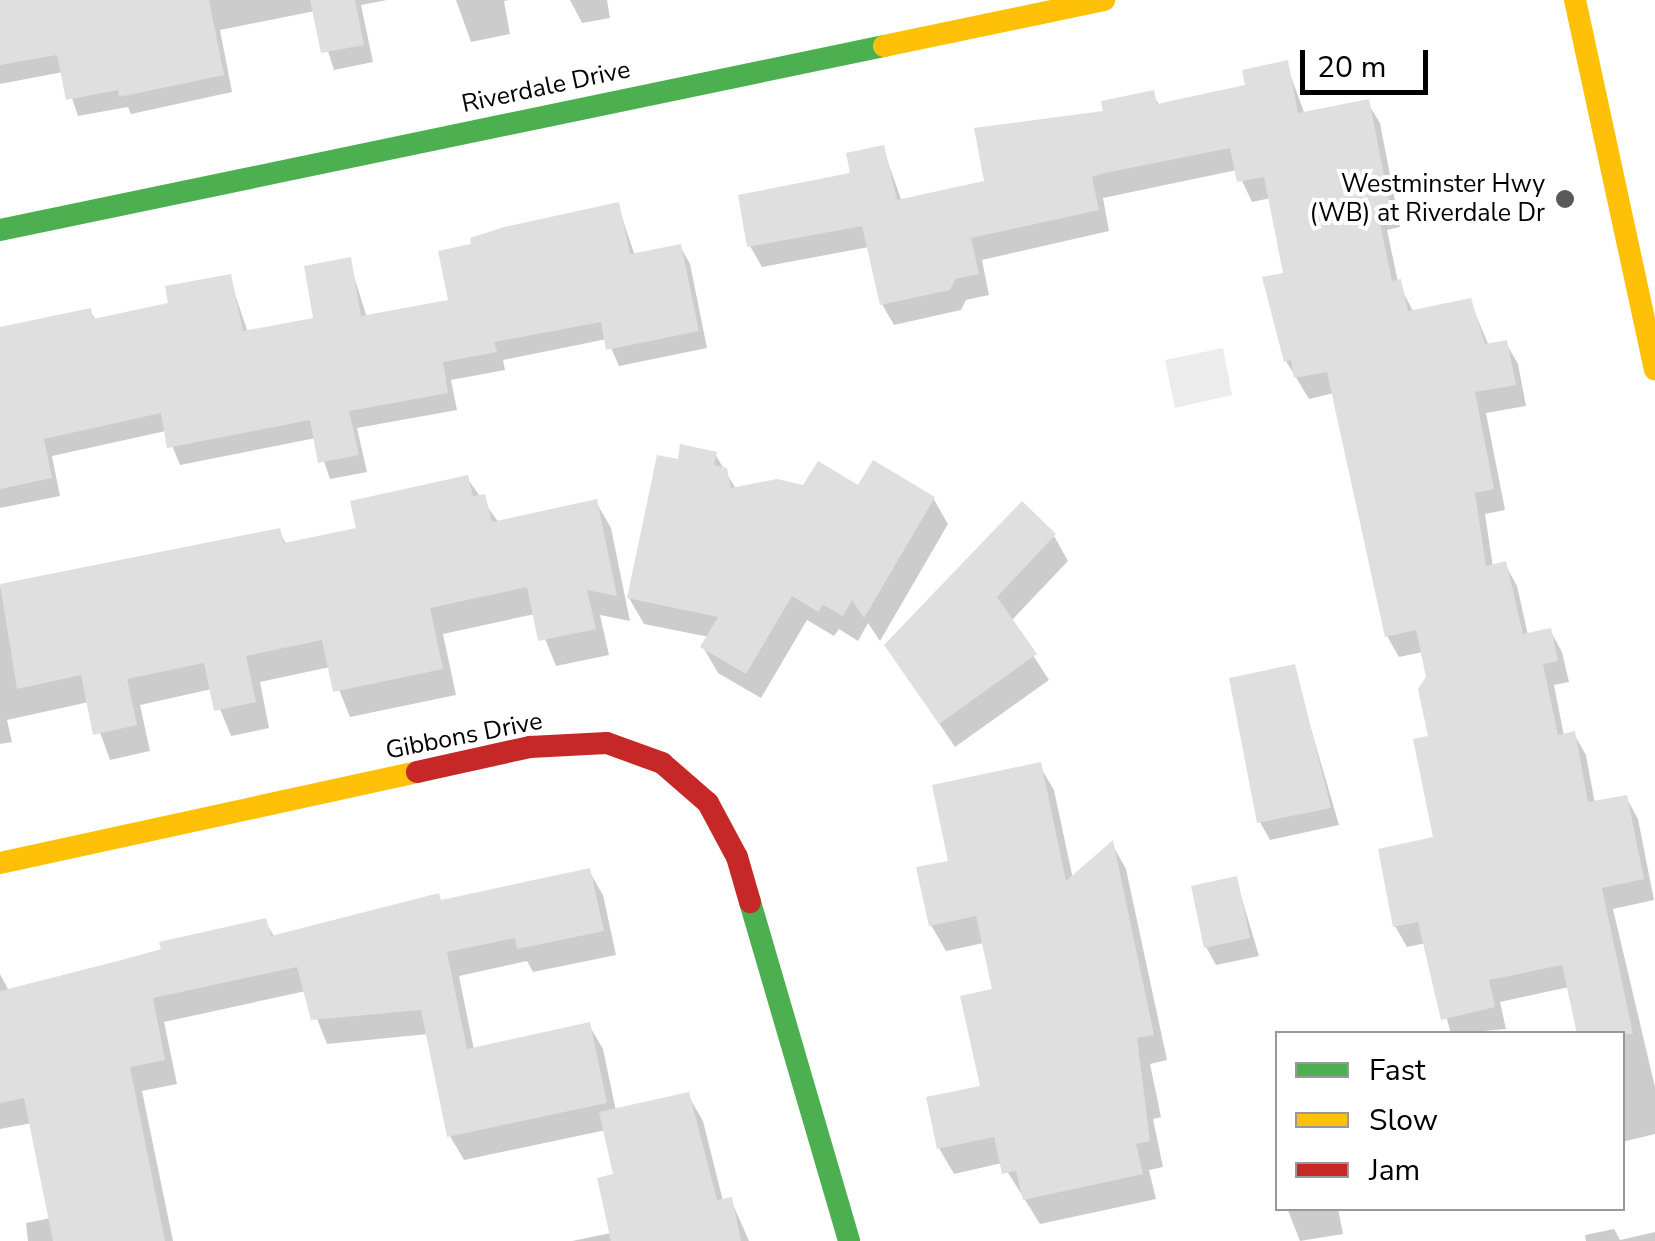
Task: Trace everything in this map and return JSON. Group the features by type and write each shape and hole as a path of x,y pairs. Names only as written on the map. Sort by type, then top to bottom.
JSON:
{"street":[{"name":"Riverdale Drive","path":"0,230 1104,0"},
{"path":"1575,0 1655,369"},
{"name":"Gibbons Drive","path":"0,862 530,748 607,742 662,763 708,803 737,857 848,1241"}],"shaded area":[{"path":"1223,348 1232,395 1175,408 1165,360"}],"building":[{"path":"0,0 209,0 224,75 119,97 118,90 66,100 57,55 0,65"},
{"path":"310,0 355,0 364,45 321,53"},
{"path":"1288,60 1298,113 1369,99 1390,206 1377,209 1392,281 1401,279 1408,311 1471,298 1485,344 1507,340 1516,385 1475,392 1494,489 1475,493 1486,566 1506,561 1523,634 1551,628 1558,661 1543,664 1558,735 1575,731 1588,802 1627,795 1644,879 1602,888 1633,1034 1576,1031 1562,965 1489,980 1495,1007 1441,1020 1418,922 1393,927 1378,849 1433,837 1413,739 1428,736 1418,689 1426,677 1416,630 1385,637 1327,372 1294,378 1291,360 1284,362 1262,277 1283,273 1264,177 1237,182 1230,148 1100,174 1092,177 1099,210 971,238 979,274 955,279 950,290 880,305 862,226 747,247 738,195 850,173 846,153 884,145 897,200 984,181 974,128 1103,111 1101,101 1154,90 1157,104 1245,85 1242,70"},
{"path":"619,202 630,254 681,244 699,331 606,350 601,322 494,342 497,352 443,362 448,393 349,411 359,455 318,463 310,420 167,448 161,413 44,439 52,478 0,489 0,327 91,308 93,319 168,303 165,286 231,274 243,331 313,318 304,266 351,257 361,316 448,300 438,251 471,244 470,238 504,227"},
{"path":"680,444 717,452 714,465 727,468 731,488 777,479 803,485 818,461 858,485 873,460 935,497 864,618 852,600 843,616 823,605 818,612 792,596 746,674 700,647 718,617 627,598 657,455 678,459"},
{"path":"468,475 473,496 485,494 492,522 597,499 617,596 587,590 596,629 538,641 527,587 430,608 443,669 333,692 322,640 246,656 256,702 214,711 204,663 127,679 137,725 93,735 81,675 17,689 0,584 280,528 284,543 356,528 350,501"},
{"path":"1022,501 1056,534 997,597 1037,654 939,724 884,645"},
{"path":"1295,664 1331,808 1257,823 1229,678"},
{"path":"1041,762 1066,881 1113,840 1154,1035 1137,1038 1150,1141 1136,1144 1143,1174 1023,1200 1016,1171 1002,1174 994,1137 937,1149 926,1097 980,1086 960,996 992,989 976,916 929,926 916,867 948,861 932,785"},
{"path":"590,868 604,931 517,949 515,938 447,952 467,1049 590,1022 607,1103 447,1137 421,1010 311,1020 297,967 153,998 165,1060 130,1067 165,1241 53,1241 24,1098 0,1103 0,991 161,950 159,942 266,918 271,936 439,893 441,900"},
{"path":"1237,876 1250,938 1204,948 1191,886"},
{"path":"689,1092 717,1200 732,1197 741,1241 611,1241 597,1178 613,1174 599,1112"}],"traffic: fast":[{"path":"0,230 884,46"},
{"path":"750,902 849,1241"}],"traffic: slow":[{"path":"884,46 1104,0"},
{"path":"1575,0 1655,369"},
{"path":"0,863 417,772"}],"traffic: jam":[{"path":"417,772 530,747 607,743 662,763 708,803 737,857 750,902"}],"place":[{"name":"Westminster Hwy (WB) at Riverdale Dr","path":"1565,199"}]}
